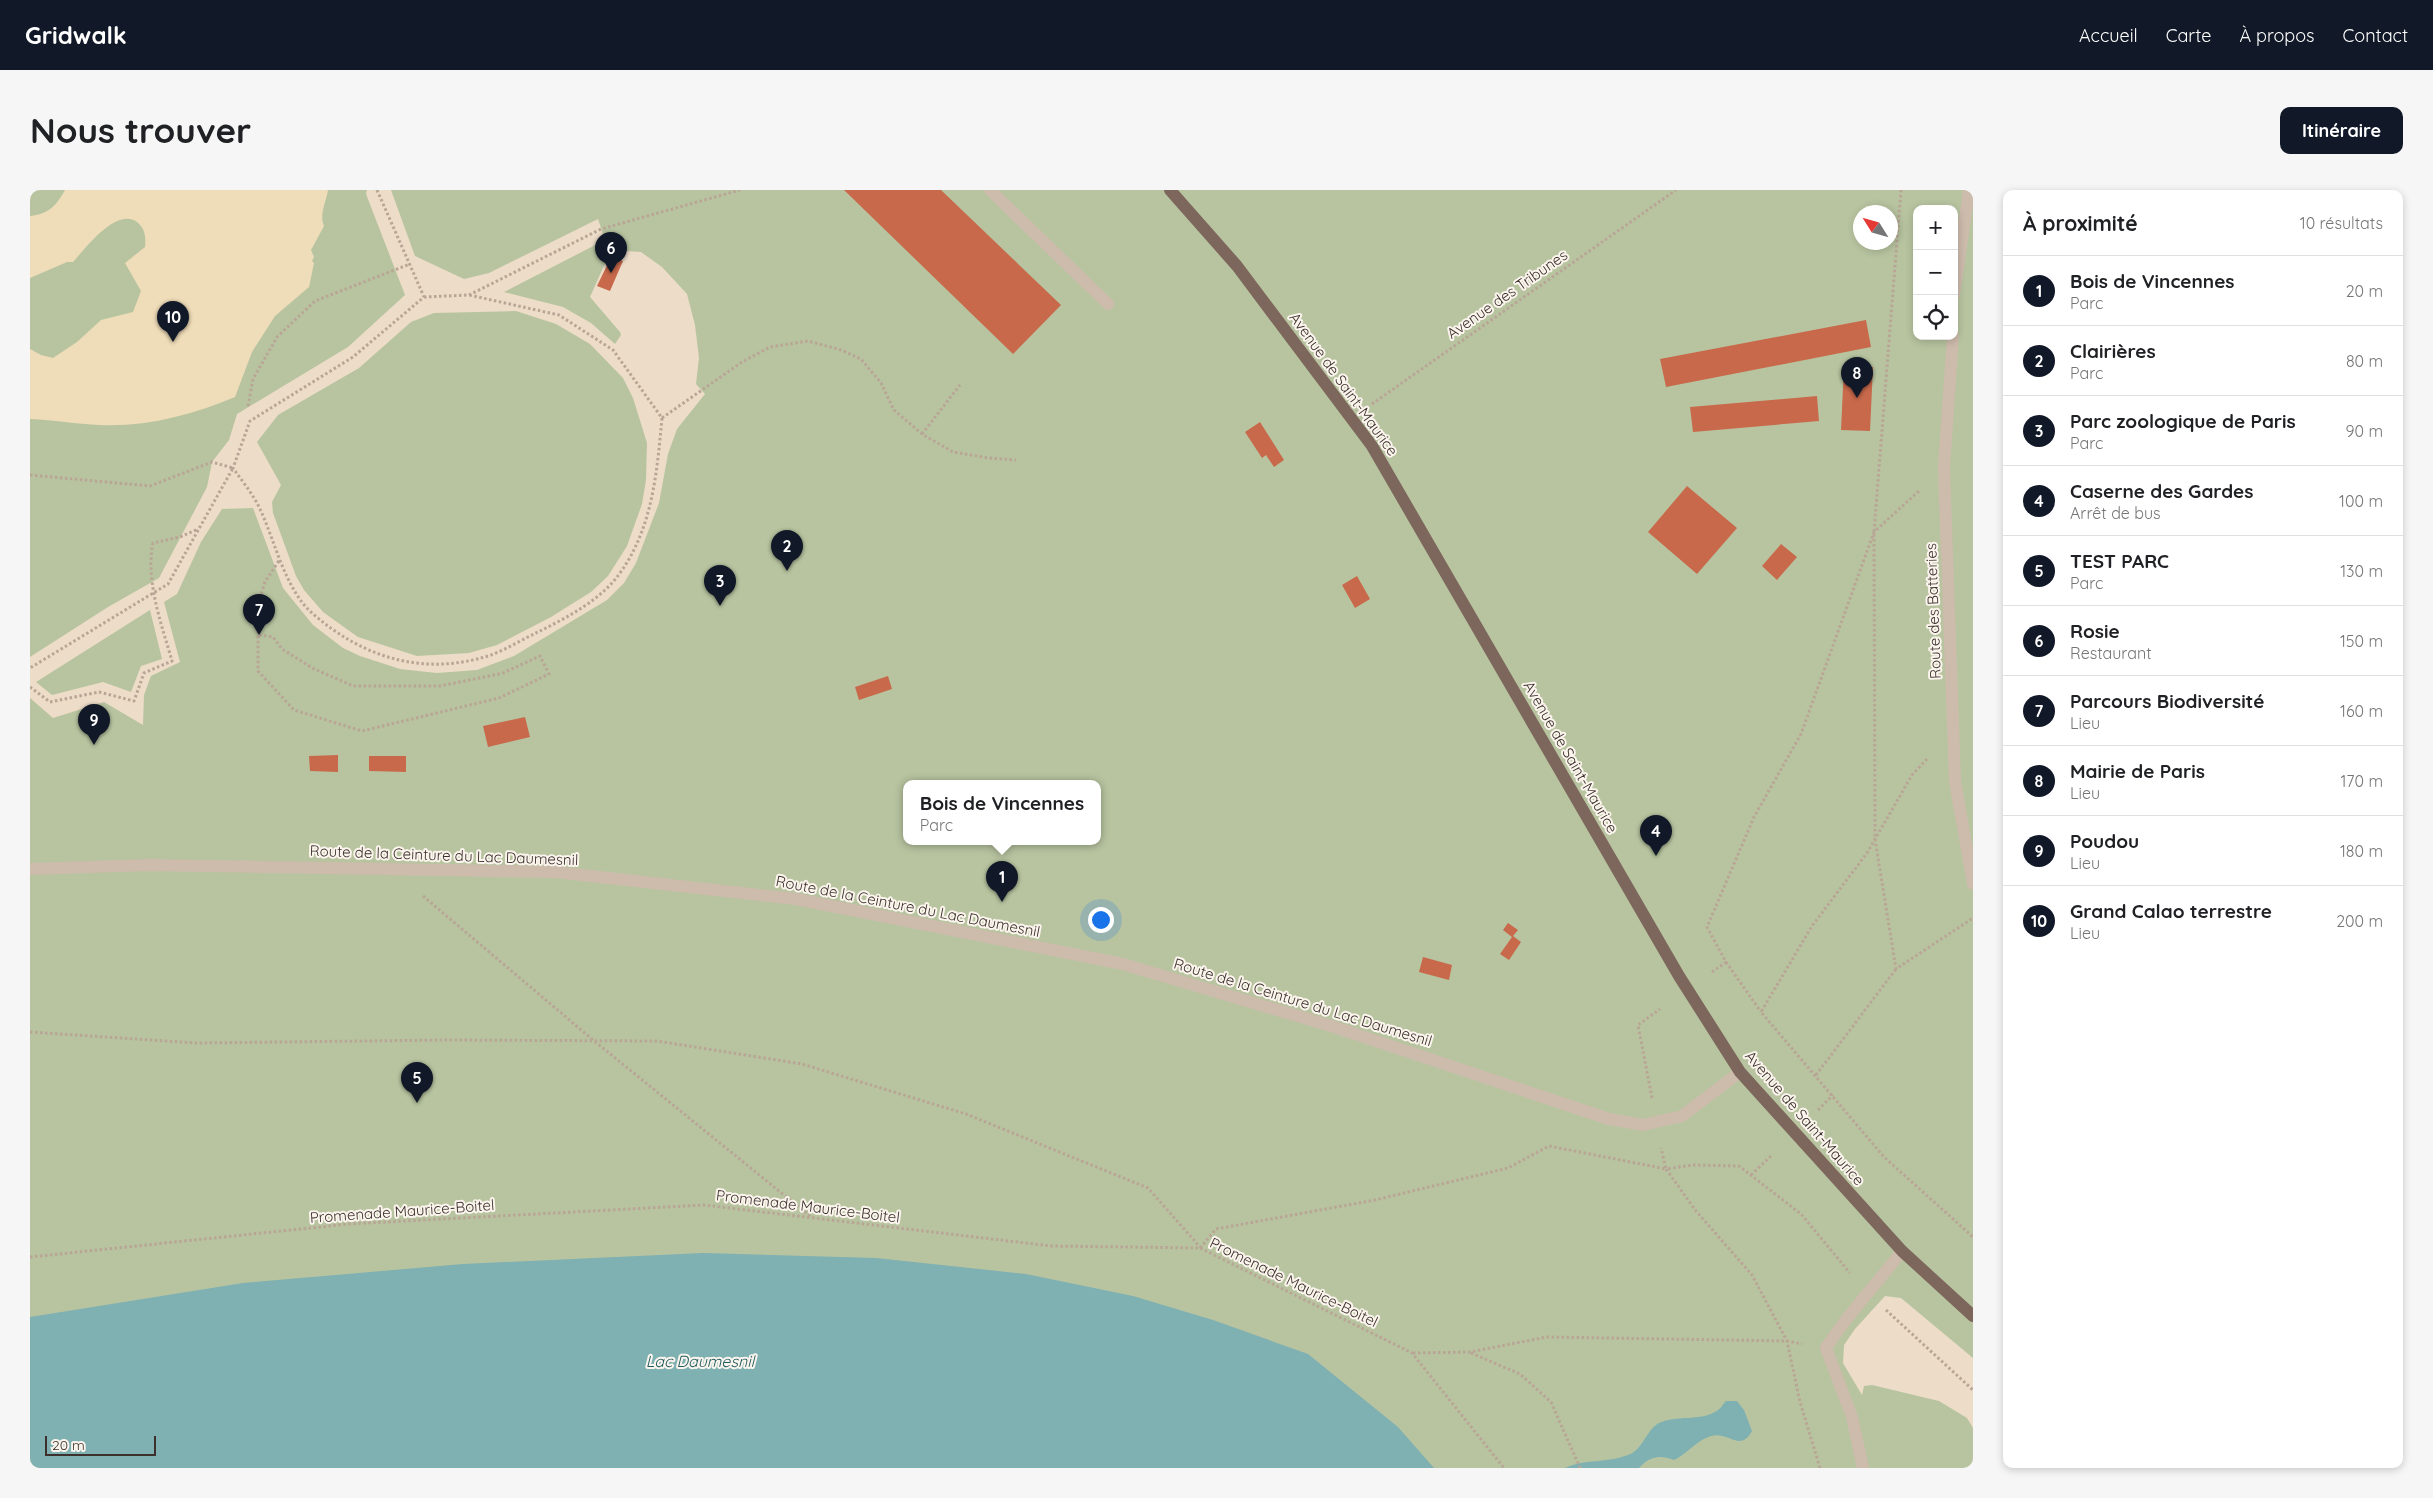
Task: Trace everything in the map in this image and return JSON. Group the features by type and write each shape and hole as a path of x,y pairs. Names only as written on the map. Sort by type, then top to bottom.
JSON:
{"main road":[{"name":"Avenue de Saint-Maurice","path":"1170,190 1236,266 1372,446 1679,976 1740,1072 1902,1251 1973,1316"}],"street":[{"path":"990,190 1108,304"},
{"path":"1958,267 1969,190"},
{"name":"Route des Batteries","path":"1953,340 1944,468 1955,782 1973,884"},
{"name":"Route de la Ceinture du Lac Daumesnil","path":"30,869 147,865 555,872 796,899 1123,964 1331,1026 1608,1119 1643,1125 1682,1116 1740,1072"},
{"path":"1863,1468 1852,1417 1826,1348 1839,1327 1902,1251"}],"path":[{"path":"377,190 424,297"},
{"path":"469,295 601,230 740,190"},
{"name":"Avenue des Tribunes","path":"1353,420 1384,394 1676,190"},
{"path":"1896,969 1875,839 1874,532 1902,190"},
{"path":"248,406 253,379 277,337 314,301 410,264"},
{"path":"30,475 150,486 212,462 233,468 260,507 288,578 311,612 353,644 418,665 456,664 492,654 554,624 591,602 620,573 642,533 655,488 662,418 613,350 559,315 469,295 424,297 353,357 250,421 233,468 168,584 30,668"},
{"path":"662,418 742,362 770,347 808,341 841,350 861,359 881,384 894,410 922,434 952,452 1016,460"},
{"path":"922,434 960,385"},
{"path":"1944,468 1874,532 1801,734 1754,817 1707,927 1726,962 1761,1012 1884,1157 1973,1237"},
{"path":"30,687 50,702 99,692 134,701 144,673 172,662 154,594 150,554 153,543 180,537 198,529"},
{"path":"259,635 273,637 282,649 314,669 353,686 440,686 503,673 540,656 549,674 499,698 362,731 294,710 258,671 258,604 265,582 280,558"},
{"path":"1761,1012 1812,926 1875,839 1912,775 1954,732"},
{"path":"392,870 593,1040 813,1218"},
{"path":"1816,1075 1896,969 1973,918"},
{"path":"1712,972 1726,962"},
{"path":"1652,1101 1638,1025 1660,1008"},
{"path":"30,1032 196,1043 657,1040 802,1064 966,1114 1148,1188 1200,1248 1216,1229 1374,1200 1508,1168 1549,1146 1666,1169 1693,1165 1739,1166 1751,1175 1772,1155"},
{"path":"1818,1110 1833,1096"},
{"path":"1660,1142 1666,1169 1696,1211 1752,1275 1788,1341 1800,1402 1820,1468"},
{"name":"Promenade Maurice-Boitel","path":"30,1257 348,1224 704,1205 1051,1246 1200,1248 1412,1352 1504,1468"},
{"path":"1412,1352 1470,1352 1547,1337 1788,1341 1826,1348"},
{"path":"1470,1352 1520,1374 1550,1402 1580,1468"}],"green space":[{"path":"30,190 1973,190 1973,1468 30,1468"}],"sand":[{"path":"65,190 328,190 323,213 324,226 311,250 314,263 309,287 275,316 252,352 235,397 186,414 135,424 100,425 30,419 30,349 41,355 53,358 77,342 101,320 133,312 141,291 125,263 145,247 145,236 140,224 129,219 120,220 111,225 93,240 73,262 67,262 30,278 30,216 47,211 58,201"}],"shaded area":[{"path":"367,190 391,190 415,256 464,279 489,273 598,219 605,240 504,292 563,307 591,323 615,344 621,335 620,332 590,297 611,250 641,252 662,267 687,294 695,325 699,358 696,384 705,394 677,429 668,454 659,503 636,563 624,583 607,600 514,656 477,670 437,673 400,669 360,656 343,648 313,625 283,588 253,508 222,509 201,542 177,594 164,602 180,662 151,676 144,695 143,725 104,702 53,718 30,698 30,657 108,607 159,578 207,487 212,462 229,440 237,414 348,347 405,295 366,194","holes":["516,311 556,324 590,344 623,378 633,398 647,443 646,480 642,504 627,546 608,576 591,592 551,617 497,645 469,653 417,656 358,637 323,612 304,590 296,576 273,513 272,502 281,485 257,442 278,415 359,368 411,322 434,313","150,610 162,659 141,666 131,692 103,682 52,695 36,682"]},
{"path":"1885,1296 1901,1298 1973,1358 1973,1428 1967,1418 1939,1401 1872,1385 1864,1386 1862,1395 1843,1363 1844,1345 1855,1329"}],"water":[{"name":"Lac Daumesnil","path":"703,1253 876,1258 1026,1274 1133,1296 1213,1320 1308,1354 1398,1427 1434,1468 30,1468 30,1317 243,1283 463,1264"},
{"path":"1726,1401 1737,1401 1744,1410 1752,1431 1743,1440 1738,1441 1717,1435 1711,1436 1674,1460 1659,1457 1647,1461 1639,1468 1565,1468 1580,1463 1628,1455 1641,1445 1651,1430 1659,1423 1673,1419 1709,1415 1718,1410"}],"building":[{"path":"844,190 941,190 1061,305 1013,354"},
{"path":"611,257 623,261 610,291 597,286"},
{"path":"1866,320 1871,347 1666,387 1660,359"},
{"path":"1844,366 1873,367 1870,431 1841,430"},
{"path":"1817,396 1819,421 1693,432 1690,407"},
{"path":"1260,422 1284,460 1274,467 1266,455 1262,458 1245,432"},
{"path":"1687,486 1737,528 1697,574 1648,532"},
{"path":"1781,544 1797,557 1777,580 1762,566"},
{"path":"1357,576 1370,599 1355,608 1342,585"},
{"path":"888,676 892,689 859,700 855,687"},
{"path":"525,717 530,737 488,747 483,726"},
{"path":"338,755 338,772 310,771 309,756"},
{"path":"369,756 406,756 406,772 369,771"},
{"path":"1508,923 1518,930 1513,936 1521,942 1509,960 1500,954 1512,937 1503,930"},
{"path":"1423,957 1452,965 1449,980 1419,972"}],"place":[{"name":"Rosie","path":"611,273"},
{"name":"Grand Calao terrestre","path":"173,342"},
{"name":"Mairie de Paris","path":"1857,398"},
{"name":"Clairières","path":"787,571"},
{"name":"Parc zoologique de Paris","path":"720,606"},
{"name":"Parcours Biodiversité","path":"259,635"},
{"name":"Poudou","path":"94,745"},
{"name":"Caserne des Gardes","path":"1656,856"},
{"name":"Bois de Vincennes","path":"1002,902"},
{"name":"TEST PARC","path":"417,1103"}]}
